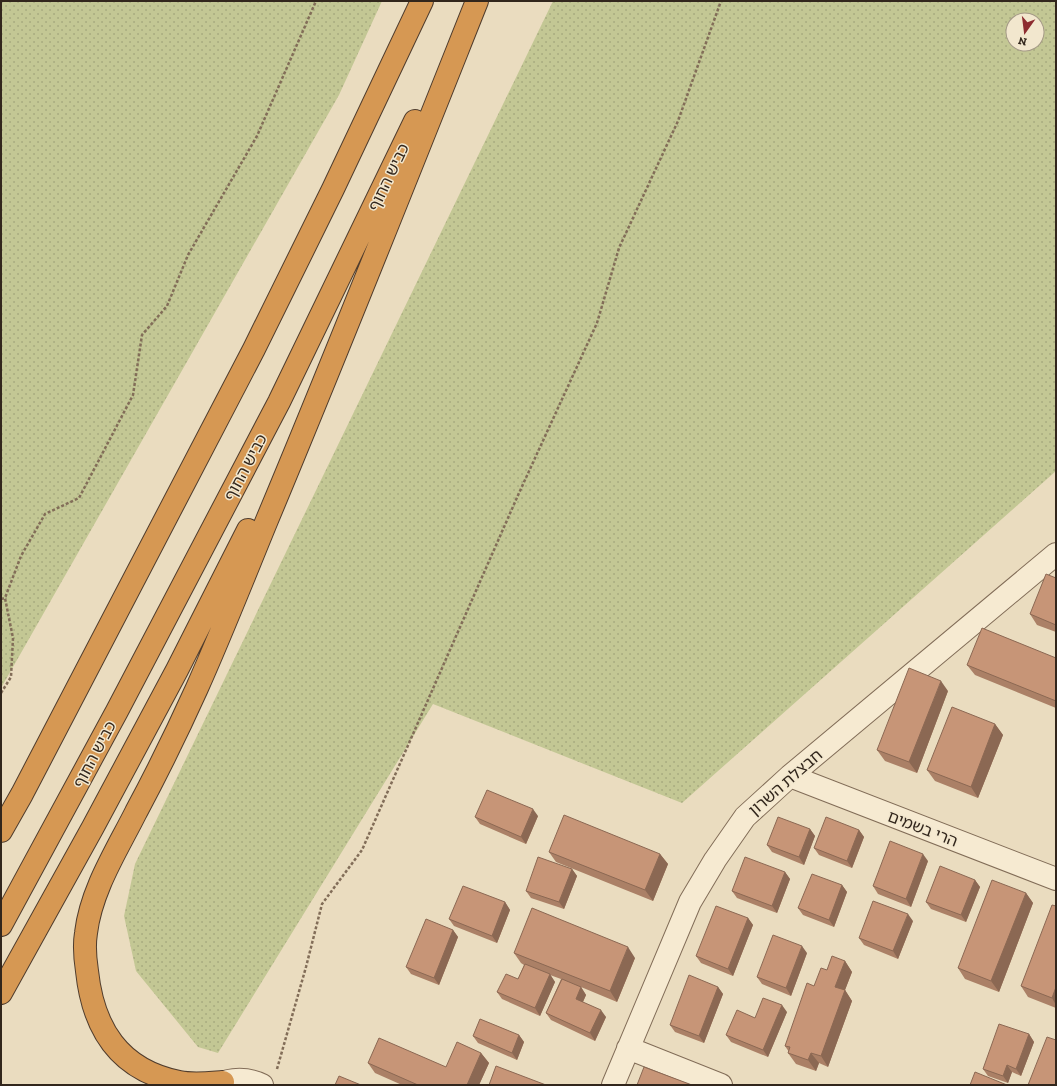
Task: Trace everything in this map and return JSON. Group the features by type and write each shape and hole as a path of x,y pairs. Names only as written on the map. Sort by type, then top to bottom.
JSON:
{"highway":[{"path":"1,831 22,794 254,349 333,190 422,1"},
{"name":"כביש החוף","path":"1,925 118,711 279,402 473,1"},
{"path":"220,1084 180,1082 158,1076 138,1066 120,1053 108,1037 95,1012 88,986 85,955 86,934 90,912 108,866 150,786 197,688 329,372 477,1"},
{"path":"1,993 93,827 177,670 329,372"}],"street":[{"name":"חבצלת השרון","path":"613,1085 690,902 715,860 745,817 790,776 1056,554"},
{"name":"הרי בשמים","path":"790,776 1056,879"},
{"path":"628,1048 721,1085"},
{"path":"220,1084 240,1079 256,1082 269,1078"}],"path":[{"path":"1,693 11,677 13,638 5,598 21,556 45,514 79,498 133,395 142,335 167,306 188,255 257,136 316,1"},
{"path":"269,1078 306,967 322,904 362,850 519,493 597,323 619,248 678,121 721,1"},
{"path":"1,599 5,598"}],"green space":[{"path":"1,1 382,1 339,95 1,688"},
{"path":"553,1 1056,1 1056,471 682,803 433,704 218,1053 198,1047 136,971 124,916 135,864"}],"building":[{"path":"1046,574 1056,578 1056,625 1030,614"},
{"path":"982,628 1056,658 1056,701 967,665"},
{"path":"909,668 941,681 909,762 877,750"},
{"path":"952,707 995,724 971,787 927,770"},
{"path":"487,790 533,809 521,837 475,817"},
{"path":"564,815 660,854 645,890 549,852"},
{"path":"778,817 810,829 799,857 767,845"},
{"path":"826,817 859,830 847,861 814,848"},
{"path":"890,841 923,854 906,899 873,886"},
{"path":"538,857 572,869 559,902 526,891"},
{"path":"745,857 785,872 772,906 732,891"},
{"path":"940,866 975,880 961,915 926,902"},
{"path":"812,874 842,885 829,920 798,908"},
{"path":"992,880 1026,893 991,981 958,968"},
{"path":"463,886 505,902 492,936 449,919"},
{"path":"873,901 908,914 893,951 859,938"},
{"path":"1052,905 1056,906 1056,987 1052,998 1021,986"},
{"path":"716,906 748,918 728,969 696,956"},
{"path":"532,908 628,947 610,991 514,953"},
{"path":"426,919 453,930 434,978 406,967"},
{"path":"773,935 802,946 786,988 757,977"},
{"path":"832,956 845,961 835,987 845,990 821,1056 811,1053 808,1060 788,1053 790,1047 785,1046 807,983 814,986 821,968 827,970"},
{"path":"525,964 550,974 535,1008 497,992 506,974 518,979"},
{"path":"689,975 718,987 699,1036 670,1025"},
{"path":"562,979 581,987 576,999 601,1010 590,1033 546,1013"},
{"path":"763,998 782,1005 763,1050 726,1035 737,1010 755,1018"},
{"path":"480,1019 519,1035 512,1053 473,1036"},
{"path":"999,1024 1029,1034 1016,1069 1007,1065 1003,1076 983,1069"},
{"path":"1047,1037 1056,1040 1056,1085 1028,1085"},
{"path":"379,1038 446,1067 457,1042 481,1053 467,1085 418,1085 368,1063"},
{"path":"496,1066 546,1085 489,1085"},
{"path":"644,1067 692,1085 637,1085"},
{"path":"975,1072 1007,1085 970,1085"},
{"path":"339,1076 361,1085 335,1085"}]}
